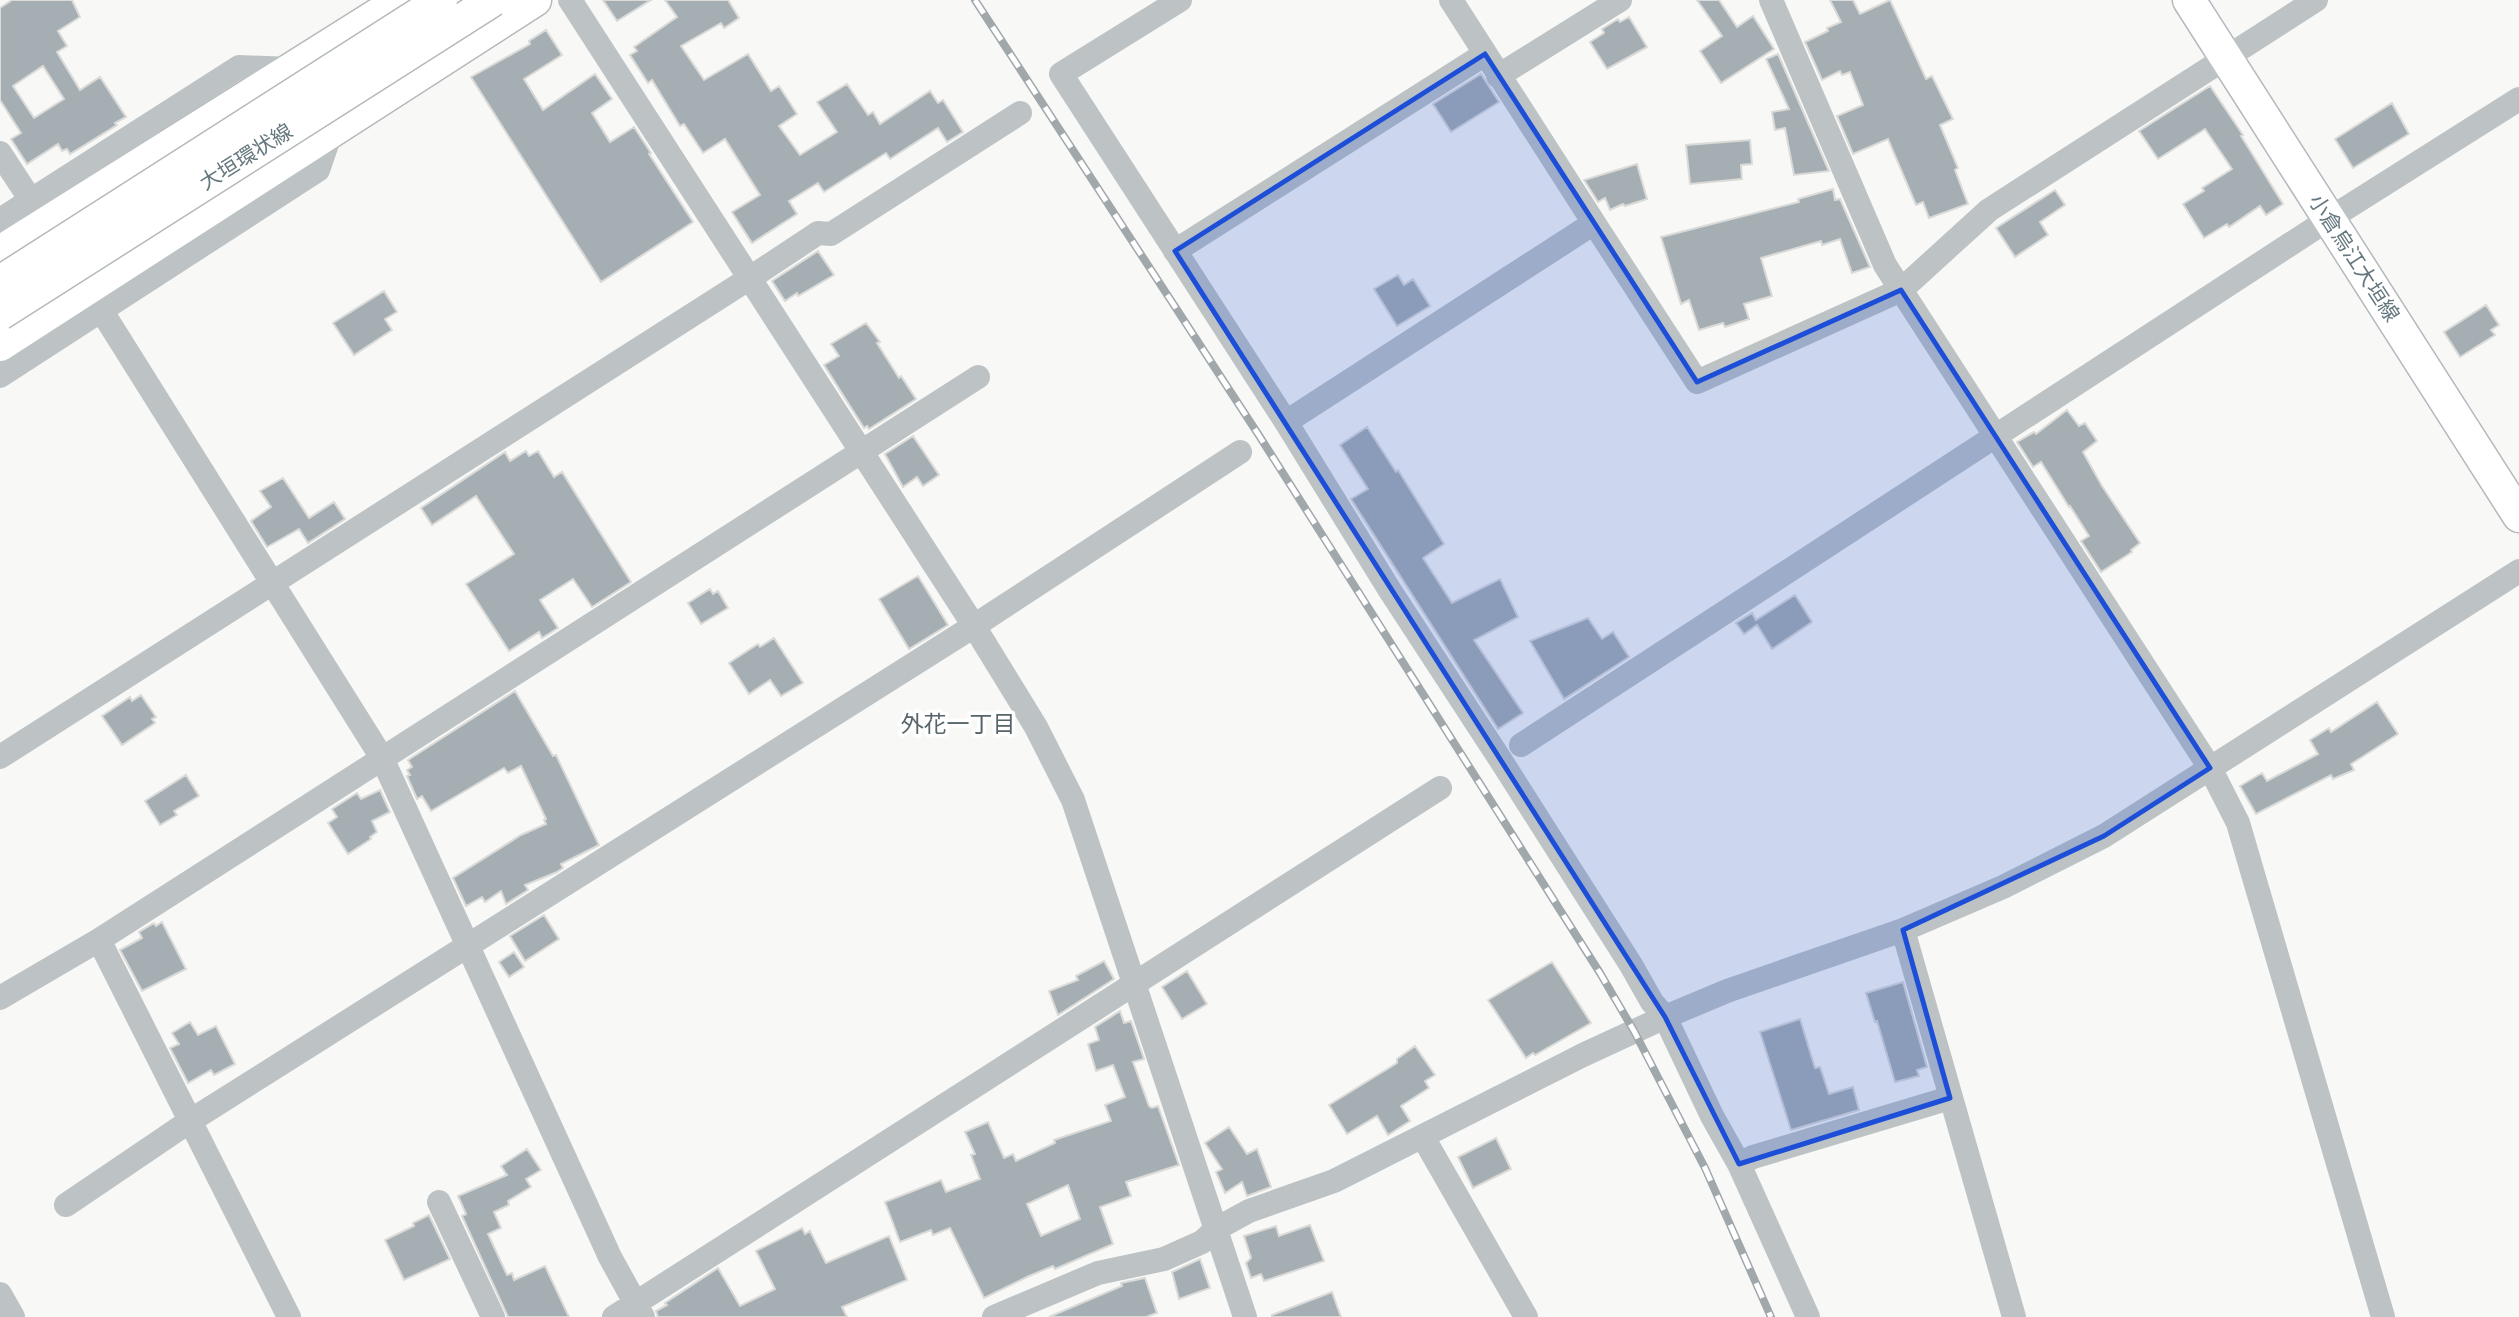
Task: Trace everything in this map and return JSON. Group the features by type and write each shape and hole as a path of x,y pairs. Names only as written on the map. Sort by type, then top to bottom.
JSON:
{"main road":[{"path":"19,225 291,69 401,0"},
{"name":"大垣環状線","path":"0,282 442,0"},
{"name":"大垣環状線","path":"0,314 493,0"},
{"path":"0,345 88,305 331,132 535,0"},
{"name":"小倉烏江大垣線","path":"2189,0 2519,516"}],"street":[{"path":"570,0 974,626 1036,727 1073,800 1245,1317"},
{"path":"1180,0 1061,74 1286,422 1388,589 1508,771 1652,1002 1665,1017 1712,1116 1739,1164 1808,1317"},
{"path":"1451,0 1697,382 1901,290 1989,210 2316,0"},
{"path":"1498,75 1620,0"},
{"path":"1771,0 1885,265 2210,768 2238,822 2383,1317"},
{"path":"1175,251 1485,54"},
{"path":"1521,745 2329,219 2519,99"},
{"path":"0,757 818,233 831,234 1020,113"},
{"path":"0,153 19,225"},
{"path":"1286,422 1594,223"},
{"path":"0,376 88,305 274,583 382,758 610,1257 640,1310"},
{"path":"0,998 99,940 978,377"},
{"path":"66,1205 190,1121 974,626 1240,452"},
{"path":"994,1317 1098,1273 1164,1259 1202,1242 1216,1229 1249,1211 1334,1181 1593,1050 1665,1017 1727,991 1903,930 2003,887 2104,836 2519,571"},
{"path":"614,1317 640,1310 1440,788"},
{"path":"1903,930 2014,1317"},
{"path":"99,940 289,1317"},
{"path":"1739,1164 1753,1157 1950,1098"},
{"path":"1423,1137 1526,1317"},
{"path":"439,1202 493,1317"},
{"path":"0,1294 13,1317"}],"highlighted area":[{"path":"1485,54 1697,382 1901,290 2210,768 2104,836 1903,930 1950,1098 1739,1164 1665,1017 1175,251"}],"building":[{"path":"12,0 72,0 80,17 58,31 67,46 57,52 80,90 100,77 126,117 70,154 67,149 62,151 58,144 27,164 11,139 21,133 0,100 0,8","holes":["43,66 64,99 34,118 13,86"]},
{"path":"603,0 651,0 617,21"},
{"path":"665,0 728,0 739,18 724,28 721,23 681,46 704,80 748,54 771,91 779,86 797,114 779,126 800,155 837,132 817,102 847,84 868,115 873,112 880,124 930,91 938,103 943,100 963,132 947,142 938,128 890,159 886,153 824,192 818,183 789,201 797,214 752,243 732,212 760,195 725,139 703,153 684,124 680,126 652,80 648,83 630,55 637,51 634,47 677,17"},
{"path":"1697,0 1719,0 1737,27 1753,16 1774,49 1721,83 1700,51 1722,36"},
{"path":"1830,0 1853,0 1860,14 1890,0 1926,79 1932,76 1953,119 1940,125 1958,168 1955,170 1968,204 1929,218 1923,202 1916,205 1888,139 1853,154 1837,116 1863,105 1850,72 1842,75 1840,71 1822,80 1805,42 1841,22"},
{"path":"1629,17 1647,47 1607,69 1590,42 1604,33 1602,29 1618,19 1620,22"},
{"path":"546,30 562,55 524,79 543,110 595,74 612,99 592,113 610,142 634,127 693,222 601,282 471,77 530,44 529,41"},
{"path":"1778,54 1829,171 1794,175 1785,128 1775,130 1772,112 1789,109 1766,59"},
{"path":"1481,74 1499,102 1451,132 1433,104"},
{"path":"2210,86 2243,135 2241,136 2283,204 2266,215 2260,206 2229,227 2227,224 2204,238 2183,204 2232,169 2205,129 2158,159 2139,131"},
{"path":"2392,103 2409,134 2353,168 2335,139"},
{"path":"1750,140 1752,164 1741,165 1742,179 1690,184 1686,145"},
{"path":"1637,164 1647,199 1625,206 1623,204 1610,210 1605,198 1598,202 1584,180"},
{"path":"1833,189 1835,200 1840,199 1870,267 1852,273 1840,239 1822,245 1821,241 1761,258 1772,296 1744,304 1749,319 1725,327 1723,323 1699,330 1689,300 1681,304 1661,237 1799,202 1798,199"},
{"path":"2055,190 2065,205 2040,222 2048,235 2015,257 1996,228"},
{"path":"818,251 834,275 785,301 772,281"},
{"path":"1398,275 1404,285 1413,279 1430,306 1397,326 1374,289"},
{"path":"384,291 397,312 385,319 392,330 354,355 333,323"},
{"path":"2486,305 2499,325 2491,330 2495,335 2460,357 2444,332"},
{"path":"866,323 880,342 877,343 899,378 901,376 916,399 869,429 867,426 864,428 824,365 839,356 831,344"},
{"path":"2067,410 2079,426 2085,423 2097,441 2083,452 2140,543 2132,552 2101,572 2081,541 2089,536 2070,506 2041,462 2033,467 2017,442 2034,432 2036,434"},
{"path":"1367,427 1396,472 1398,470 1444,544 1423,558 1452,603 1500,579 1518,617 1474,640 1523,713 1498,729 1351,499 1368,489 1340,445"},
{"path":"913,436 939,475 923,486 917,477 903,487 885,454"},
{"path":"526,451 529,456 538,451 554,477 562,472 631,582 592,607 573,579 540,600 558,628 542,638 539,632 509,651 466,584 514,554 476,496 432,525 421,508 505,452 510,461"},
{"path":"283,478 309,518 334,502 345,519 308,543 299,529 267,547 251,521 271,507 260,491"},
{"path":"918,576 948,625 909,649 879,599"},
{"path":"710,589 713,594 718,591 728,608 701,624 688,603"},
{"path":"1795,595 1812,622 1772,649 1757,625 1744,634 1736,623 1752,613 1756,620"},
{"path":"1588,618 1602,639 1613,632 1629,657 1564,699 1530,641"},
{"path":"774,638 803,683 781,696 770,680 749,694 729,663 758,644 760,647"},
{"path":"515,691 553,756 556,755 599,845 561,864 563,868 557,872 525,885 528,890 506,904 501,891 485,902 482,897 466,906 453,878 521,835 546,824 546,819 521,766 508,773 504,768 431,811 422,796 417,799 407,776 410,775 407,770 412,767 408,760"},
{"path":"141,695 156,717 152,719 155,723 122,745 102,716 130,697 132,701"},
{"path":"2377,702 2398,734 2351,764 2354,770 2333,779 2331,775 2256,814 2240,786 2262,773 2267,781 2318,754 2310,740 2329,728 2331,732"},
{"path":"186,775 199,796 174,811 177,815 160,825 145,801"},
{"path":"380,790 390,812 372,821 377,832 348,854 328,823 337,817 332,809 357,793 361,799"},
{"path":"544,915 559,939 525,961 510,936"},
{"path":"162,922 186,969 142,991 120,950 142,938 139,932 154,923 156,926"},
{"path":"514,952 524,967 509,977 499,962"},
{"path":"1104,961 1114,979 1058,1015 1049,991 1078,980 1076,976"},
{"path":"1552,962 1591,1023 1526,1058 1488,1000"},
{"path":"1187,971 1207,1004 1182,1019 1162,987"},
{"path":"1903,982 1927,1067 1917,1070 1919,1076 1895,1082 1866,993"},
{"path":"1120,1011 1124,1023 1131,1021 1144,1059 1133,1062 1149,1106 1158,1106 1179,1165 1126,1182 1131,1196 1100,1207 1113,1244 1055,1269 1053,1266 1029,1276 984,1298 950,1228 933,1235 931,1230 900,1242 885,1202 941,1180 946,1192 980,1179 971,1155 975,1154 965,1132 988,1122 1004,1158 1013,1154 1016,1161 1055,1143 1054,1140 1111,1121 1105,1105 1125,1097 1113,1065 1096,1071 1088,1044 1099,1040 1095,1027","holes":["1068,1185 1080,1219 1041,1236 1027,1204"]},
{"path":"1800,1019 1815,1068 1820,1067 1829,1094 1853,1087 1859,1110 1791,1130 1760,1032"},
{"path":"190,1022 198,1035 216,1026 235,1064 214,1075 211,1070 188,1083 170,1048 179,1044 172,1033"},
{"path":"1415,1046 1435,1075 1425,1081 1429,1088 1401,1106 1410,1121 1388,1135 1377,1116 1347,1134 1329,1105 1397,1063 1397,1059"},
{"path":"1229,1127 1247,1154 1257,1149 1271,1187 1247,1196 1242,1182 1225,1193 1216,1172 1222,1169 1205,1143"},
{"path":"1496,1138 1511,1169 1473,1188 1458,1157"},
{"path":"527,1149 541,1170 526,1179 531,1187 508,1201 509,1205 494,1212 501,1228 488,1234 507,1275 512,1273 514,1280 545,1266 569,1317 508,1317 462,1216 466,1214 458,1196 507,1175 501,1166"},
{"path":"429,1215 450,1259 404,1280 385,1240 414,1226 413,1223"},
{"path":"1310,1225 1324,1261 1264,1281 1261,1274 1251,1278 1246,1263 1251,1258 1244,1236 1276,1226 1279,1236"},
{"path":"802,1228 805,1234 810,1231 826,1263 889,1236 907,1280 842,1307 847,1317 658,1317 656,1311 667,1305 665,1303 718,1268 740,1306 775,1289 756,1251"},
{"path":"1200,1259 1210,1288 1179,1299 1172,1272"},
{"path":"1145,1278 1157,1313 1146,1317 1049,1317 1122,1286 1121,1283"},
{"path":"1332,1292 1341,1317 1272,1317 1272,1315"}],"railway":[{"path":"975,0 1260,437 1600,973 1634,1031 1705,1168 1771,1317"}],"district":[{"name":"外花一丁目","path":"958,724"}]}
